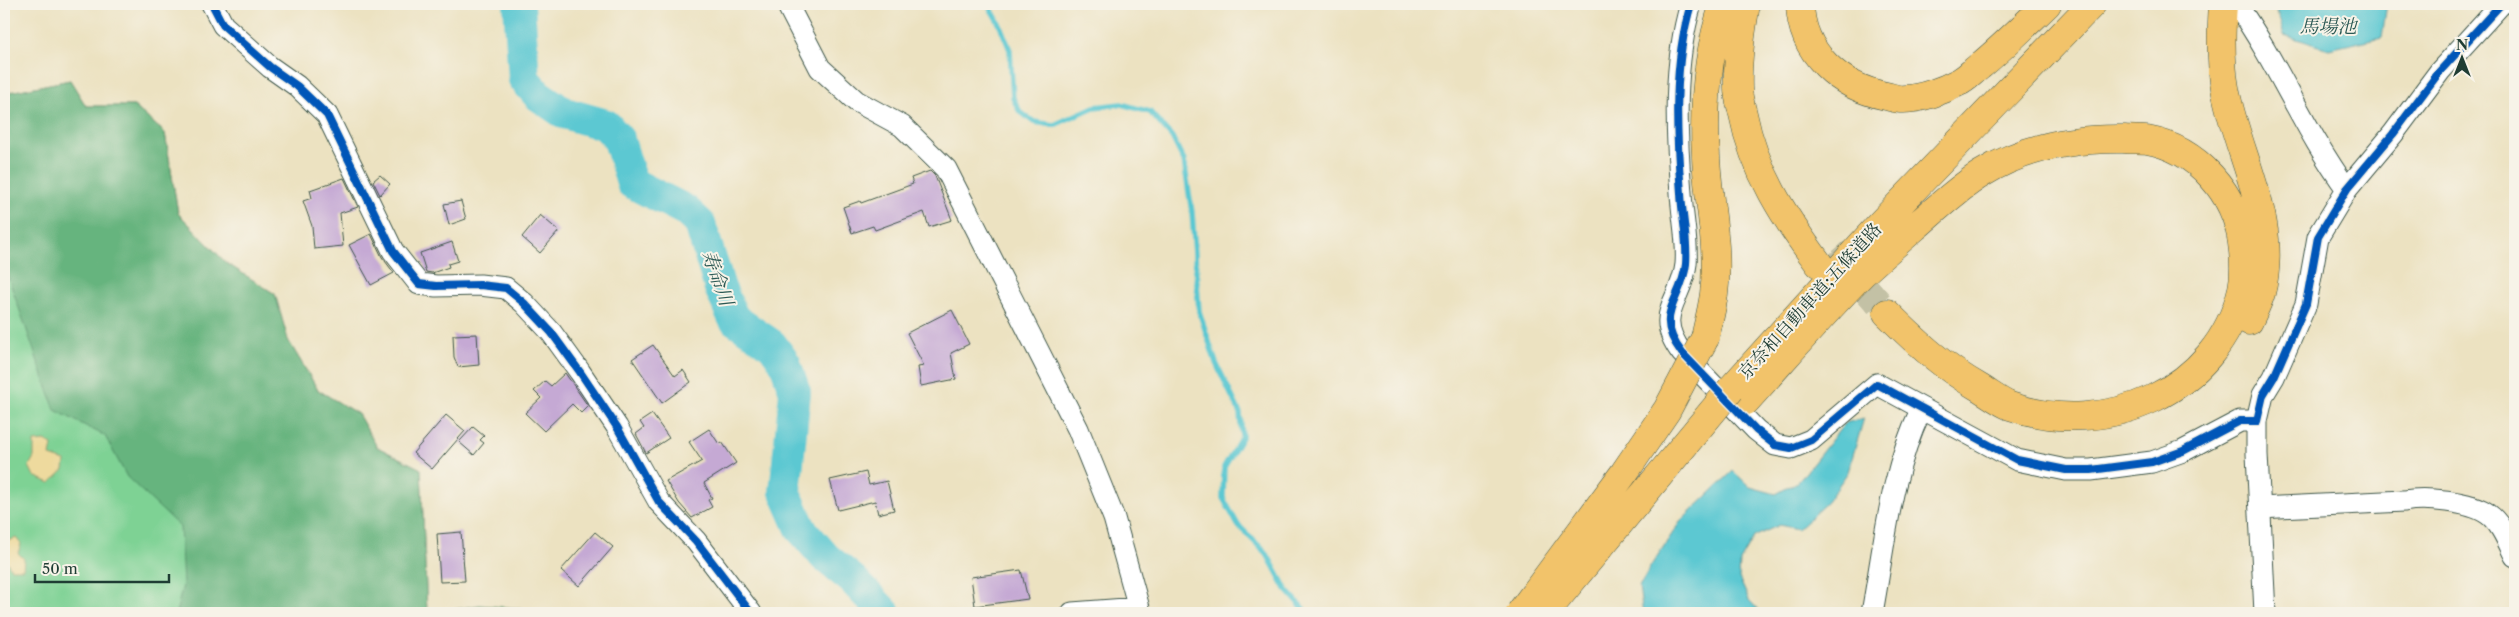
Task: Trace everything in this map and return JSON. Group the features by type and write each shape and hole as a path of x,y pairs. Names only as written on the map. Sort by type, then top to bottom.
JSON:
{"highway":[{"path":"1520,613 1662,418 1705,338 1715,293 1711,200 1706,158 1706,110 1709,58 1724,4"},
{"path":"1746,4 1739,44 1738,90 1748,138 1766,184 1790,225 1826,257 1804,215 1778,174 1761,130 1751,77 1753,24 1758,4"},
{"path":"1800,4 1804,31 1818,57 1833,73 1848,83 1874,94 1904,100 1960,82 1994,54 2047,4"},
{"name":"京奈和自動車道;五條道路","path":"1545,613 1667,465 1738,395 1881,224 2092,4"},
{"path":"1738,395 1870,268 1978,176 2023,154 2084,139 2148,140 2180,152 2204,169 2225,191 2240,226 2244,256 2243,287 2231,322 2211,352 2181,383 2155,399 2124,411 2086,417 2042,414 2008,405 1931,356 1880,319 1959,394 2007,418 2043,428 2084,432 2126,426 2169,410 2196,391 2228,360 2261,294 2265,265 2264,229 2258,198 2225,89 2222,60 2227,10"}],"street":[{"path":"212,4 223,25 270,67 297,86 327,115 394,251 419,284 480,285 506,288 524,303 551,332 617,427 660,502 696,541 751,613"},
{"path":"786,4 820,68 856,101 902,126 946,169 1078,429 1114,518 1139,608 1072,613"},
{"path":"1690,4 1680,52 1678,105 1679,168 1687,244 1686,266 1682,284 1668,312 1668,323 1676,346 1756,430 1775,445 1791,448 1811,440 1877,384 1921,410 2017,460 2066,470 2091,470 2152,462 2183,451 2240,421 2257,421"},
{"path":"2265,613 2257,421 2263,395 2274,377 2306,304 2318,236 2346,189 2393,134 2440,71 2501,4"},
{"path":"2227,10 2254,28 2325,159 2346,189"},
{"path":"1872,613 1892,492 1908,437 1921,410"},
{"path":"2260,508 2404,502 2419,498 2472,506 2487,513 2497,524 2515,556"}],"green space":[{"path":"70,80 86,106 134,106 165,133 178,213 226,263 275,294 288,340 318,390 358,414 377,447 421,469 427,613 4,613 4,86 10,92"},
{"path":"70,80 86,106 134,106 165,133 178,213 226,263 275,294 288,340 318,390 358,414 377,447 421,469 427,613 176,613 183,585 180,527 127,477 105,436 55,410 7,274 4,272 4,82 10,92"},
{"path":"479,605 530,609 538,613 435,613"}],"sand":[{"path":"45,441 52,445 50,456 65,461 64,470 50,483 34,476 29,466 34,457 34,442"},
{"path":"16,538 21,544 18,553 24,559 23,569 11,569 4,557 4,542"}],"water":[{"name":"馬場池","path":"2275,4 2387,4 2382,37 2329,49 2284,35"},
{"path":"1864,418 1848,472 1827,502 1798,529 1779,525 1754,537 1740,561 1739,578 1749,600 1761,613 1643,613 1639,587 1650,567 1680,522 1733,471 1750,487 1776,494 1799,481 1845,423"}],"building":[{"path":"930,171 935,176 952,220 929,227 924,212 875,230 873,226 852,233 843,207 860,201 861,203 913,184 911,178"},
{"path":"380,175 390,184 380,195 373,181"},
{"path":"344,178 358,207 340,213 343,246 314,249 312,226 303,201 312,198 310,190"},
{"path":"461,201 466,219 449,225 444,204"},
{"path":"540,215 559,231 540,253 522,237"},
{"path":"371,234 382,257 394,273 371,285 349,245"},
{"path":"452,242 458,261 448,264 449,267 432,273 426,272 420,253"},
{"path":"952,310 969,344 951,353 956,379 921,386 918,367 924,366 907,333"},
{"path":"477,334 479,365 458,367 454,357 453,335"},
{"path":"653,345 675,376 683,370 691,382 662,403 632,359"},
{"path":"565,373 588,406 581,413 572,404 544,431 525,413 541,398 534,391 545,381 551,386"},
{"path":"652,414 669,438 646,453 636,434 644,428 640,422"},
{"path":"446,415 465,431 432,469 413,453"},
{"path":"473,427 484,436 480,440 484,443 474,455 459,442"},
{"path":"709,429 719,444 722,442 736,463 704,483 712,498 708,500 712,507 692,518 679,503 666,481 702,461 689,442"},
{"path":"866,472 869,485 887,481 894,510 878,514 875,501 838,510 830,480"},
{"path":"461,532 465,581 440,582 437,534"},
{"path":"595,532 613,547 579,586 561,570"},
{"path":"1021,570 1028,599 975,606 971,577"}],"waterway":[{"name":"寿命川","path":"519,4 524,79 538,95 564,113 606,125 619,140 632,183 685,210 700,224 720,288 734,319 772,345 785,363 795,392 785,492 801,529 825,557 853,580 885,613"},
{"path":"988,4 999,23 1010,50 1013,98 1020,112 1034,122 1054,125 1094,107 1121,104 1150,112 1172,137 1184,161 1192,212 1199,311 1216,363 1240,413 1242,437 1224,467 1223,498 1238,525 1267,554 1286,589 1307,613"}],"tunnel":[{"path":"1833,251 1887,313"}],"cycle path":[{"path":"212,4 223,25 270,67 297,86 327,115 393,251 419,284 436,286 480,285 506,288 524,303 551,332 617,427 659,502 696,541 751,613"},
{"path":"1691,4 1681,50 1677,98 1678,146 1686,264 1669,317 1669,328 1673,339 1682,353 1756,430 1775,445 1791,448 1811,440 1877,384 2017,460 2066,470 2091,470 2152,462 2183,451 2240,421 2257,421 2263,395 2274,377 2306,304 2318,237 2347,189 2393,134 2440,71 2501,4"}]}
